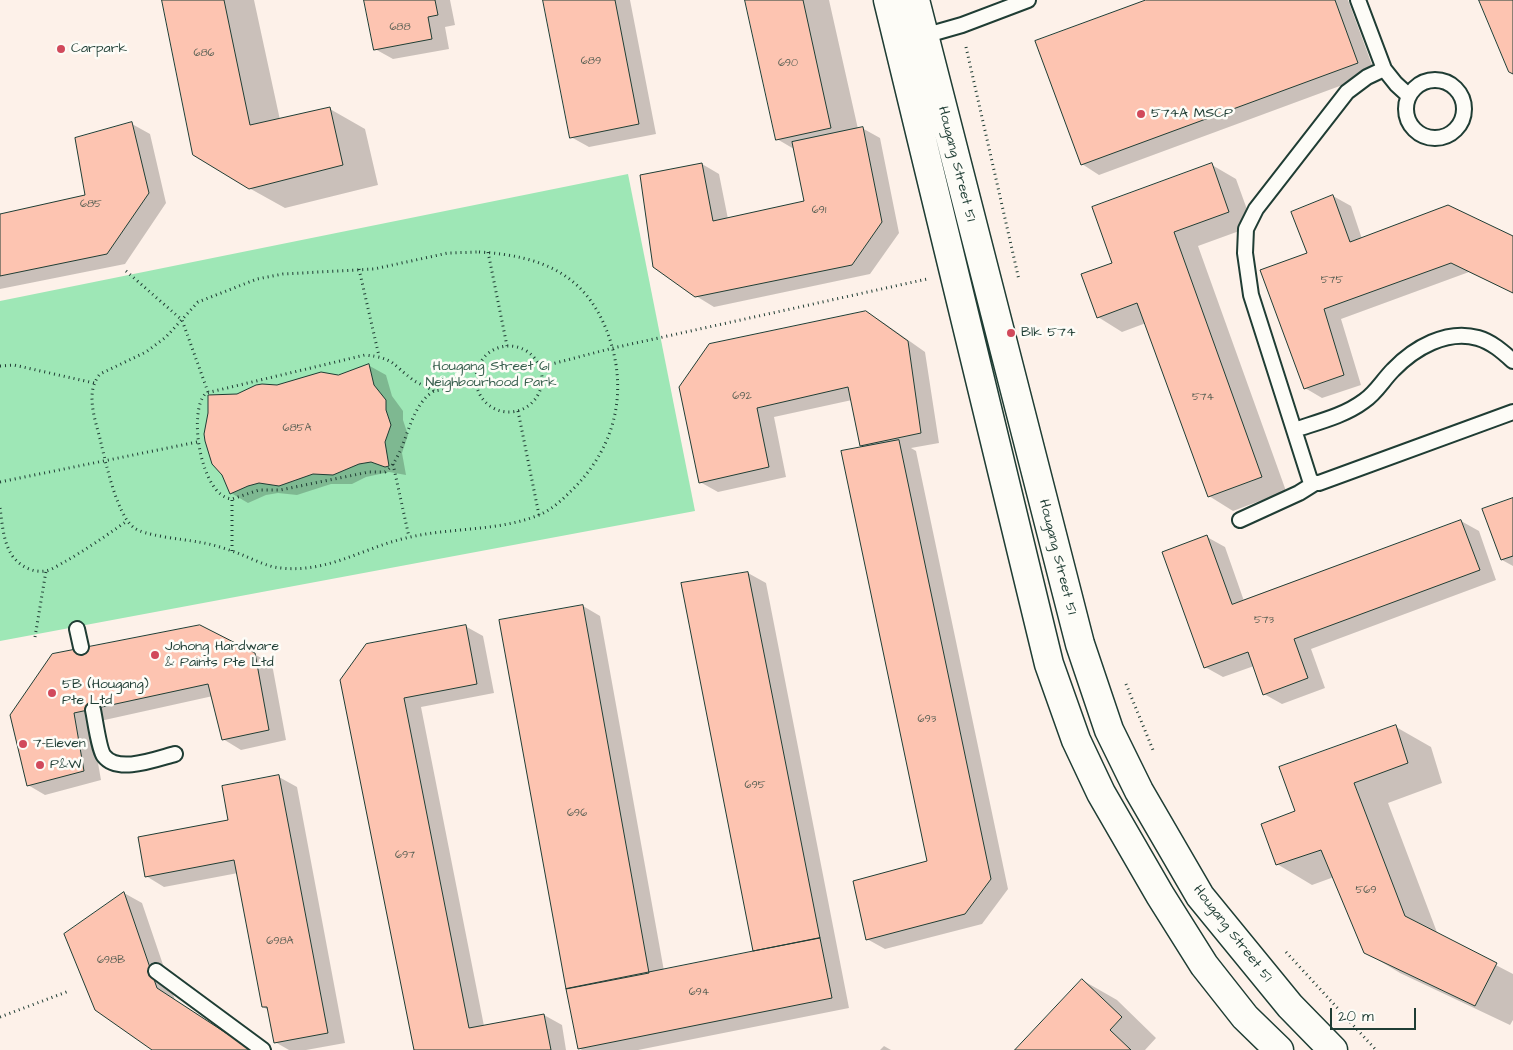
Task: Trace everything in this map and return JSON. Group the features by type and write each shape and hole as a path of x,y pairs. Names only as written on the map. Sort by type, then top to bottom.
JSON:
{"street":[{"name":"Hougang Street 51","path":"888,0 911,41 1080,644 1109,730 1139,791 1200,896 1290,1006 1333,1050"},
{"name":"Hougang Street 51","path":"915,0 911,41 953,273 1048,664 1076,740 1101,793 1160,895 1204,965 1246,1017 1279,1050"}],"lane":[{"path":"911,41 962,25 1028,0"},
{"path":"1358,0 1384,69 1408,96"},
{"path":"1315,483 1310,480 1251,296 1245,253 1246,229 1256,208 1347,92 1368,77 1384,69"},
{"path":"1435,79 1452,84 1462,97 1464,114 1457,129 1443,138 1426,137 1412,128 1405,112 1408,96 1419,83 1435,79"},
{"path":"1294,430 1348,412 1367,400 1408,355 1434,342 1457,335 1479,338 1496,346 1513,361"},
{"path":"1240,520 1299,493 1315,483 1328,480 1513,412"},
{"path":"77,628 81,647"},
{"path":"93,710 103,755 113,764 139,764 174,754"},
{"path":"156,971 263,1050"}],"path":[{"path":"962,25 1019,282"},
{"path":"488,252 507,346"},
{"path":"488,252 507,254 540,262 575,283 594,306 603,321 613,348 616,363 617,401 609,438 601,454 576,486 562,500 539,515 503,525 409,537 386,543 332,564 302,568 280,568 201,542 139,532 127,521 122,512 105,460 92,404 94,383 104,370 146,352 166,336 198,302 257,279 283,274 374,269 448,253 488,252"},
{"path":"359,269 379,357"},
{"path":"126,271 182,320 208,392"},
{"path":"540,367 613,348 953,273"},
{"path":"507,346 527,351 535,358 540,367 541,389 528,407 518,411 507,412 496,409 487,403 480,394 477,384 477,373 487,354 496,349 507,346"},
{"path":"434,392 416,382 392,361 379,357 365,356 208,392 200,401 197,442 206,473 213,487 221,495 232,499 259,490 280,490 368,472 385,472 392,464 423,400 434,392 477,384"},
{"path":"0,366 14,365 94,383"},
{"path":"518,411 539,515"},
{"path":"0,482 197,442"},
{"path":"392,464 409,537"},
{"path":"232,499 232,551"},
{"path":"0,508 5,539 10,554 18,563 28,569 46,571 82,551 127,521"},
{"path":"36,637 46,571"},
{"path":"1122,675 1155,756"},
{"path":"1283,949 1376,1050"},
{"path":"0,1017 69,991"}],"green space":[{"name":"Hougang Street 61 Neighbourhood Park","path":"628,174 695,511 0,641 0,301"}],"building":[{"path":"162,0 224,0 250,125 330,107 343,165 249,189 193,155"},
{"path":"364,0 435,0 438,15 428,17 432,39 374,50"},
{"path":"543,0 615,0 639,124 570,138"},
{"path":"745,0 803,0 831,128 776,140"},
{"name":"574A MSCP","path":"1146,0 1335,0 1358,63 1081,165 1035,41"},
{"path":"1479,0 1513,0 1513,74 1509,72"},
{"path":"132,122 149,193 107,254 0,276 0,214 85,195 75,138"},
{"path":"863,127 882,222 852,265 695,297 653,267 640,175 702,163 713,221 804,201 792,142"},
{"path":"1212,163 1229,212 1174,232 1262,477 1208,497 1137,303 1097,318 1081,274 1112,263 1092,207"},
{"path":"1333,195 1350,242 1448,205 1513,236 1513,293 1451,263 1324,309 1344,375 1304,389 1260,270 1307,253 1291,212"},
{"path":"866,311 908,341 921,433 860,446 848,387 757,408 769,467 699,483 679,387 709,344"},
{"path":"369,364 374,385 386,400 386,410 391,425 385,442 389,466 385,467 371,462 359,464 333,475 313,474 279,486 259,483 230,494 222,475 212,464 205,441 208,395 237,394 256,385 277,385 321,372 338,375"},
{"path":"899,440 991,879 965,914 866,940 853,881 927,861 841,451"},
{"path":"1513,498 1513,556 1501,560 1482,509"},
{"path":"1461,520 1480,570 1294,639 1308,678 1263,695 1248,652 1204,668 1162,552 1207,535 1232,604"},
{"path":"748,572 820,938 753,951 681,583"},
{"path":"583,605 649,973 566,989 499,620"},
{"path":"200,625 255,653 269,730 222,740 208,684 74,713 84,771 27,786 10,715 52,654"},
{"path":"466,625 477,684 404,698 469,1028 544,1014 551,1050 414,1050 340,680 366,644"},
{"path":"1396,725 1408,763 1354,783 1405,916 1497,963 1475,1006 1364,953 1321,850 1276,865 1261,824 1295,811 1279,767"},
{"path":"279,775 328,1033 274,1043 267,1007 262,1007 234,860 145,877 138,837 228,820 222,786"},
{"path":"124,892 157,988 252,1050 152,1050 95,1010 64,934"},
{"path":"820,938 832,998 578,1049 566,989"},
{"path":"1082,979 1122,1017 1110,1030 1131,1050 1015,1050"}],"place":[{"name":"Carpark","path":"61,49"},
{"name":"574A MSCP","path":"1141,114"},
{"name":"Blk 574","path":"1011,333"},
{"name":"Johong Hardware & Paints Pte Ltd","path":"155,655"},
{"name":"5B (Hougang) Pte Ltd","path":"52,693"},
{"name":"7-Eleven","path":"23,744"},
{"name":"P&W","path":"40,765"}]}
